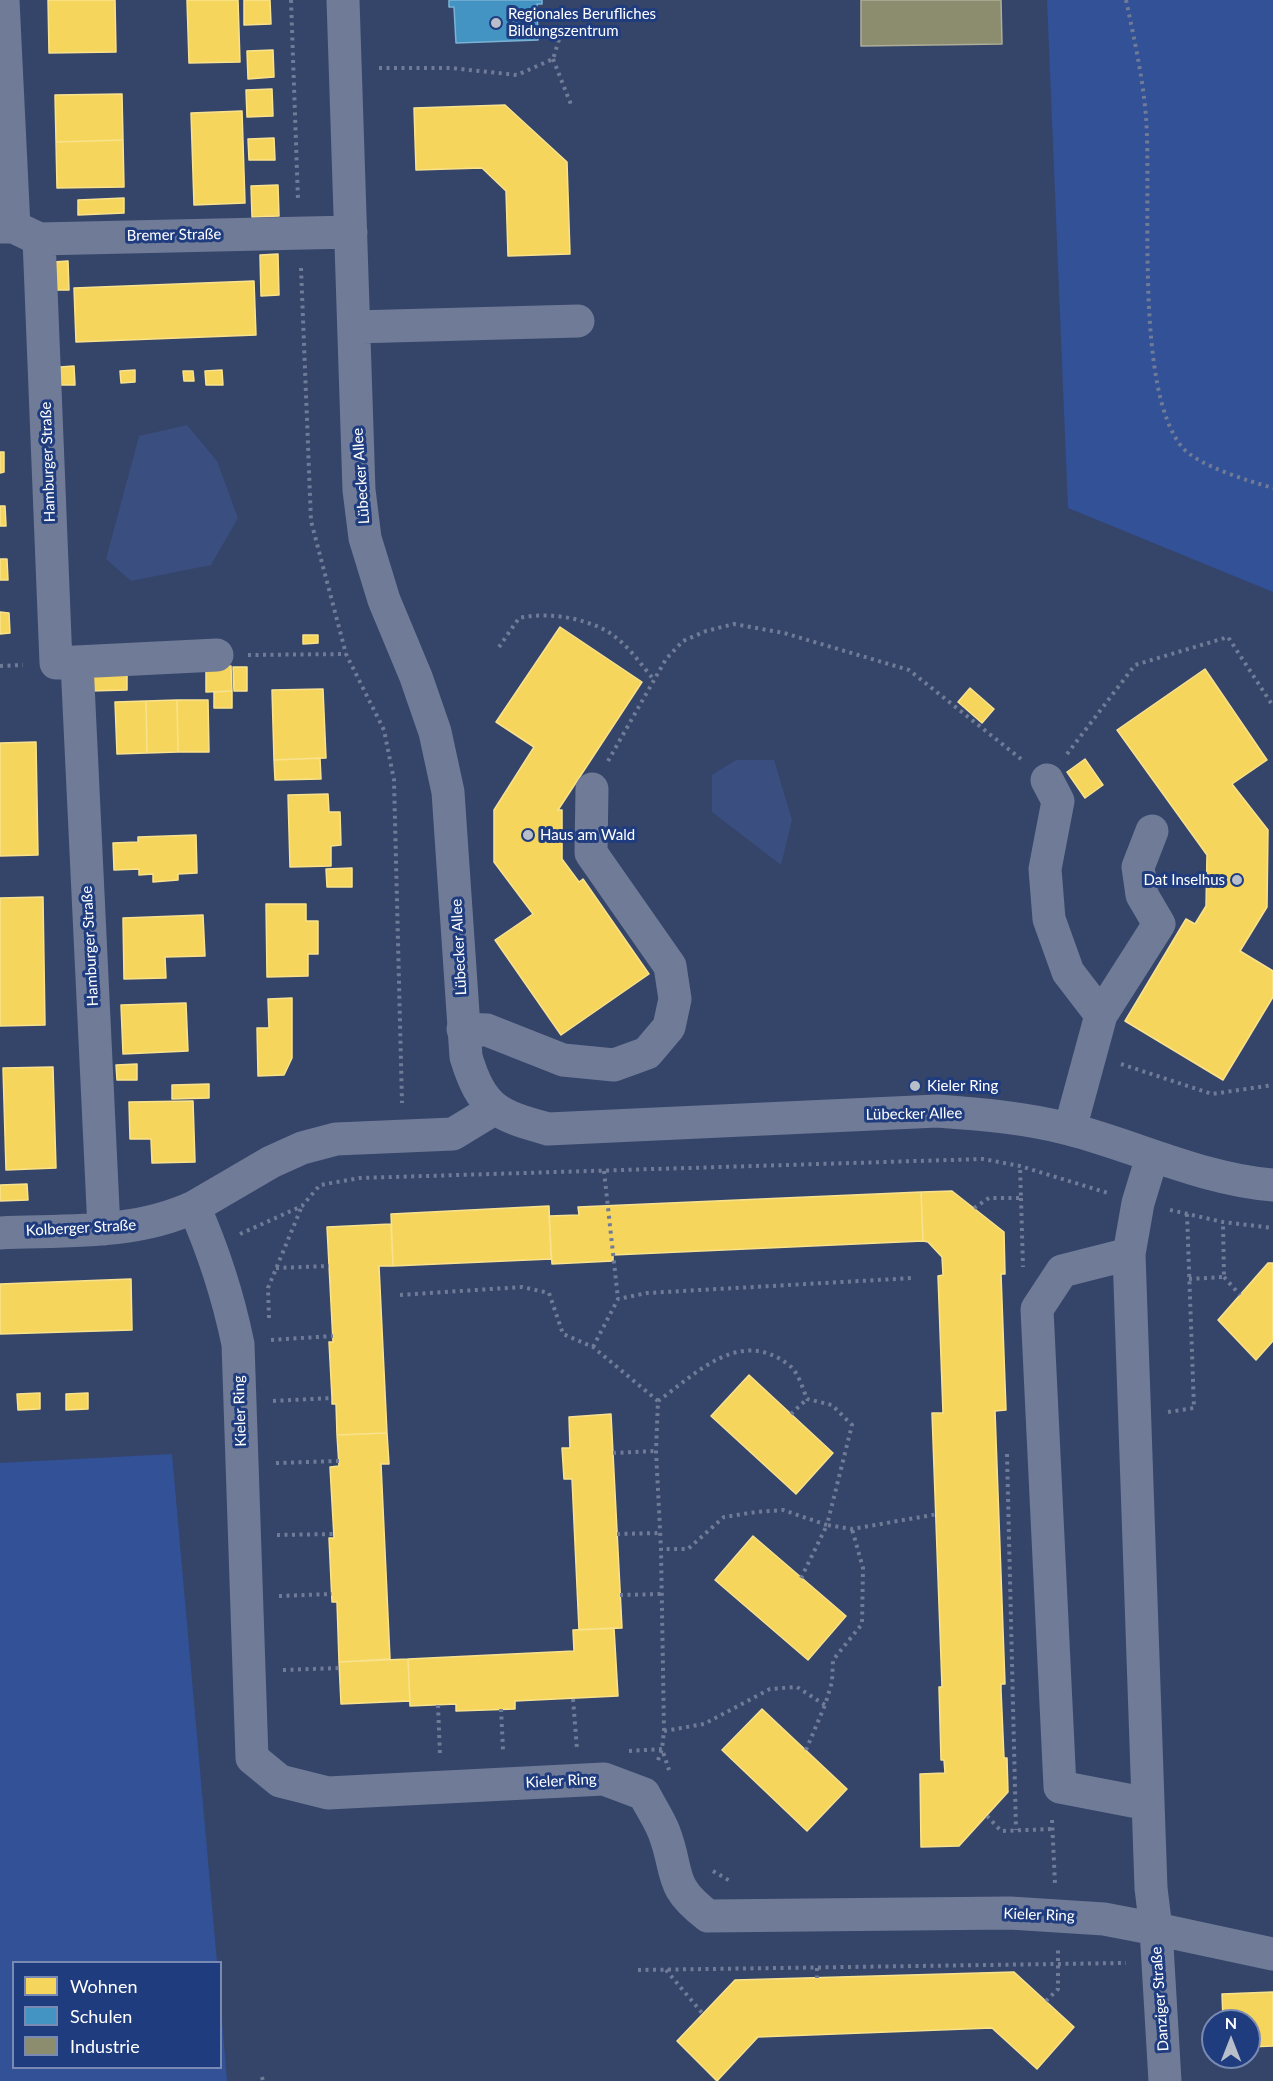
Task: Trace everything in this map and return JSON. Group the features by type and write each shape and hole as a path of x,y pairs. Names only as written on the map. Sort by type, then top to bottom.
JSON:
{"street":[{"name":"Hamburger Straße","path":"3,0 18,231 56,663 217,655"},
{"name":"Lübecker Allee","path":"343,0 359,490 365,538 384,600 416,677 435,732 448,792 454,849 463,1029 466,1057 474,1084 494,1109 516,1120 548,1129 937,1111 995,1115 1070,1129 1152,1157 1273,1185"},
{"name":"Bremer Straße","path":"18,231 351,232"},
{"path":"354,327 578,321"},
{"name":"Hamburger Straße","path":"77,663 104,1229"},
{"path":"1047,780 1058,801 1045,869 1049,919 1068,972 1101,1016"},
{"path":"463,1029 487,1030 563,1060 614,1065 647,1053 669,1027 675,999 670,966 591,853 592,789"},
{"path":"1070,1129 1101,1016 1159,924 1142,895 1138,867 1152,831"},
{"path":"194,1207 272,1162 302,1148 336,1139 453,1134 494,1109"},
{"path":"1152,1157 1138,1203 1129,1254 1148,1804 1156,1929"},
{"name":"Kolberger Straße","path":"0,1233 145,1225 194,1207"},
{"name":"Kieler Ring","path":"194,1207 212,1247 229,1300 238,1344 252,1758 280,1781 328,1793 604,1779 658,1787 664,1831 677,1884 687,1900 708,1916 1022,1914 1104,1919 1156,1929"},
{"path":"1129,1254 1062,1271 1037,1309 1060,1787 1148,1804"},
{"name":"Danziger Straße","path":"1165,2081 1156,1929 1273,1954"}],"path":[{"path":"291,0 311,521 346,654 384,730 394,780 402,1136"},
{"path":"1126,0 1146,115 1152,356 1164,413 1183,448 1208,464 1273,488"},
{"path":"568,7 553,59 572,107"},
{"path":"345,68 451,68 517,75 553,59"},
{"path":"499,647 519,618 537,614 578,620 606,631 631,652 654,680"},
{"path":"592,789 666,659 683,641 706,631 734,624 784,633 909,670 1047,780 1135,665 1228,637 1273,706"},
{"path":"217,655 346,654"},
{"path":"1092,1054 1212,1094 1273,1085"},
{"path":"270,1350 268,1288 302,1206 320,1185 360,1178 983,1159 1020,1166 1138,1203 1223,1222 1273,1228"},
{"path":"974,1208 989,1198 1021,1198 1020,1166"},
{"path":"593,1347 618,1299 604,1171"},
{"path":"212,1247 302,1206"},
{"path":"1134,1416 1194,1408 1186,1214"},
{"path":"1223,1222 1224,1277 1240,1294"},
{"path":"276,1268 329,1266"},
{"path":"1189,1279 1224,1277"},
{"path":"618,1299 646,1293 913,1278"},
{"path":"400,1294 522,1287 549,1293 563,1334 593,1347 658,1401"},
{"path":"269,1340 333,1336"},
{"path":"658,1401 722,1355 742,1350 766,1353 791,1366 807,1399"},
{"path":"271,1391 272,1411"},
{"path":"271,1401 332,1398"},
{"path":"791,1414 807,1399"},
{"path":"801,1578 812,1560 818,1540 827,1525 852,1425 832,1405 807,1399"},
{"path":"658,1401 656,1451 661,1533 664,1731 658,1787"},
{"path":"613,1453 656,1451"},
{"path":"273,1452 273,1473"},
{"path":"273,1463 339,1461"},
{"path":"661,1549 688,1549 724,1517 756,1512 783,1510 827,1525 852,1529 938,1514"},
{"path":"275,1525 275,1545"},
{"path":"806,1750 832,1682 833,1660 862,1624 863,1568 852,1529"},
{"path":"617,1534 661,1533"},
{"path":"275,1535 333,1534"},
{"path":"277,1586 277,1607"},
{"path":"277,1596 332,1594"},
{"path":"620,1595 662,1594"},
{"path":"279,1660 279,1670 340,1668"},
{"path":"664,1731 704,1724 770,1689 797,1687 825,1705"},
{"path":"567,1753 578,1753 573,1699"},
{"path":"438,1705 441,1758"},
{"path":"501,1709 503,1756"},
{"path":"658,1787 662,1749"},
{"path":"620,1751 662,1749"},
{"path":"430,1759 451,1758"},
{"path":"987,1816 1001,1831 1053,1829"},
{"path":"709,1870 734,1882"},
{"path":"1045,1880 1066,1881"},
{"path":"638,1970 1158,1962"},
{"path":"937,1966 937,1974"},
{"path":"817,1968 817,1978"},
{"path":"666,1970 704,2014"}],"shaded area":[{"path":"1047,0 1273,0 1273,592 1068,508"},
{"path":"187,425 217,461 238,518 211,565 131,581 106,559 139,436"},
{"path":"736,760 774,760 792,820 781,865 712,812 712,775"},
{"path":"172,1454 217,1961 12,1961 12,2069 222,2069 222,2019 227,2081 0,2081 0,1463"}],"building: Wohnen":[{"path":"48,0 115,0 116,52 49,53"},
{"path":"187,0 238,0 240,62 189,63"},
{"path":"244,0 270,0 271,24 244,25"},
{"path":"273,50 274,77 248,79 247,51"},
{"path":"272,89 273,116 247,117 246,90"},
{"path":"122,94 123,140 56,142 55,95"},
{"path":"505,105 567,162 570,254 508,256 506,191 482,168 416,170 414,108"},
{"path":"242,111 245,203 194,205 191,113"},
{"path":"274,138 275,160 249,160 248,139"},
{"path":"123,140 124,187 57,188 56,142"},
{"path":"278,185 279,216 252,217 251,186"},
{"path":"124,198 124,213 78,215 78,200"},
{"path":"278,254 279,295 261,296 260,255"},
{"path":"68,261 69,290 54,290 53,262"},
{"path":"254,281 256,335 76,342 74,288"},
{"path":"74,366 75,385 61,385 60,367"},
{"path":"135,370 135,382 121,383 120,371"},
{"path":"222,370 223,385 206,385 205,371"},
{"path":"183,371 193,371 194,381 184,381"},
{"path":"0,452 4,452 4,472 0,473"},
{"path":"0,506 5,506 6,526 0,526"},
{"path":"0,559 7,559 8,580 0,580"},
{"path":"0,612 9,613 10,633 0,634"},
{"name":"Haus am Wald","path":"560,627 642,682 558,810 562,810 562,859 579,882 583,879 649,974 561,1035 495,940 533,914 494,862 494,810 534,747 496,722"},
{"path":"303,635 318,635 318,643 303,644"},
{"path":"206,666 231,666 232,691 206,692"},
{"path":"233,667 247,667 247,691 234,691"},
{"name":"Dat Inselhus","path":"1205,669 1267,760 1232,784 1268,830 1267,907 1240,951 1273,971 1273,997 1223,1080 1125,1021 1186,919 1195,924 1206,906 1207,855 1117,730"},
{"path":"127,670 127,690 89,691 89,671"},
{"path":"970,688 994,709 982,723 958,702"},
{"path":"323,689 326,758 274,760 272,690"},
{"path":"232,691 232,708 214,708 214,692"},
{"path":"177,700 208,700 209,752 178,752"},
{"path":"177,700 178,752 147,753 146,701"},
{"path":"146,701 147,753 117,754 115,702"},
{"path":"36,742 38,855 0,856 0,743"},
{"path":"320,758 321,779 275,780 274,760"},
{"path":"1085,759 1103,785 1085,798 1067,772"},
{"path":"328,794 329,812 340,812 341,845 331,846 331,866 290,867 288,795"},
{"path":"196,835 197,873 178,874 178,880 153,882 153,874 139,875 139,869 114,870 113,843 138,842 138,837"},
{"path":"352,868 352,887 327,887 326,869"},
{"path":"43,897 45,1025 0,1026 0,898"},
{"path":"266,904 306,904 306,921 318,921 318,954 308,954 308,976 267,977"},
{"path":"203,915 205,956 165,957 166,978 124,979 123,918"},
{"path":"292,998 292,1058 284,1075 258,1076 257,1028 269,1028 268,999"},
{"path":"186,1003 188,1051 123,1054 121,1005"},
{"path":"137,1064 137,1080 117,1080 116,1065"},
{"path":"53,1067 56,1168 6,1170 3,1068"},
{"path":"209,1084 209,1098 172,1099 172,1085"},
{"path":"193,1101 195,1162 152,1163 151,1139 130,1139 129,1102"},
{"path":"27,1184 28,1200 0,1201 0,1185"},
{"path":"952,1191 1004,1232 1005,1274 1001,1274 1006,1410 995,1411 1005,1684 1001,1684 1001,1690 1008,1792 959,1846 921,1847 920,1774 945,1773 944,1760 941,1760 939,1687 942,1687 932,1413 943,1413 938,1276 943,1275 942,1257 928,1242 923,1241 921,1192"},
{"path":"921,1192 923,1241 613,1255 613,1261 552,1264 549,1216 579,1215 578,1207"},
{"path":"549,1206 551,1259 393,1266 391,1214"},
{"path":"391,1224 393,1266 379,1266 387,1433 337,1435 336,1404 332,1404 329,1342 333,1342 327,1227"},
{"path":"1268,1263 1273,1263 1273,1341 1256,1360 1218,1320"},
{"path":"131,1279 132,1330 0,1334 0,1284"},
{"path":"749,1375 833,1453 796,1494 711,1416"},
{"path":"40,1393 40,1409 18,1410 17,1394"},
{"path":"88,1393 88,1409 66,1410 66,1394"},
{"path":"611,1414 622,1628 579,1630 572,1479 564,1479 562,1448 570,1448 569,1417"},
{"path":"387,1433 389,1464 381,1464 390,1659 339,1662 337,1602 332,1602 329,1538 334,1538 330,1467 339,1466 337,1435"},
{"path":"753,1536 846,1616 808,1660 715,1580"},
{"path":"614,1628 618,1696 515,1701 515,1709 456,1711 456,1704 410,1706 408,1659 574,1651 573,1630"},
{"path":"408,1659 410,1701 341,1704 339,1662"},
{"path":"762,1709 847,1789 807,1831 722,1750"},
{"path":"1014,1972 1074,2027 1037,2069 992,2028 758,2037 717,2081 677,2041 735,1980"},
{"path":"1273,1992 1273,2046 1261,2046 1261,2009 1223,2009 1222,1994"}],"building: Schulen":[{"name":"Regionales Berufliches Bildungszentrum","path":"449,0 542,0 542,4 537,4 538,40 456,43 454,7 449,7"}],"building: Industrie":[{"path":"861,0 1001,0 1002,44 861,46"}],"place":[{"name":"Regionales Berufliches Bildungszentrum","path":"496,23"},
{"name":"Haus am Wald","path":"528,835"},
{"name":"Dat Inselhus","path":"1237,880"},
{"name":"Kieler Ring","path":"915,1086"}]}
